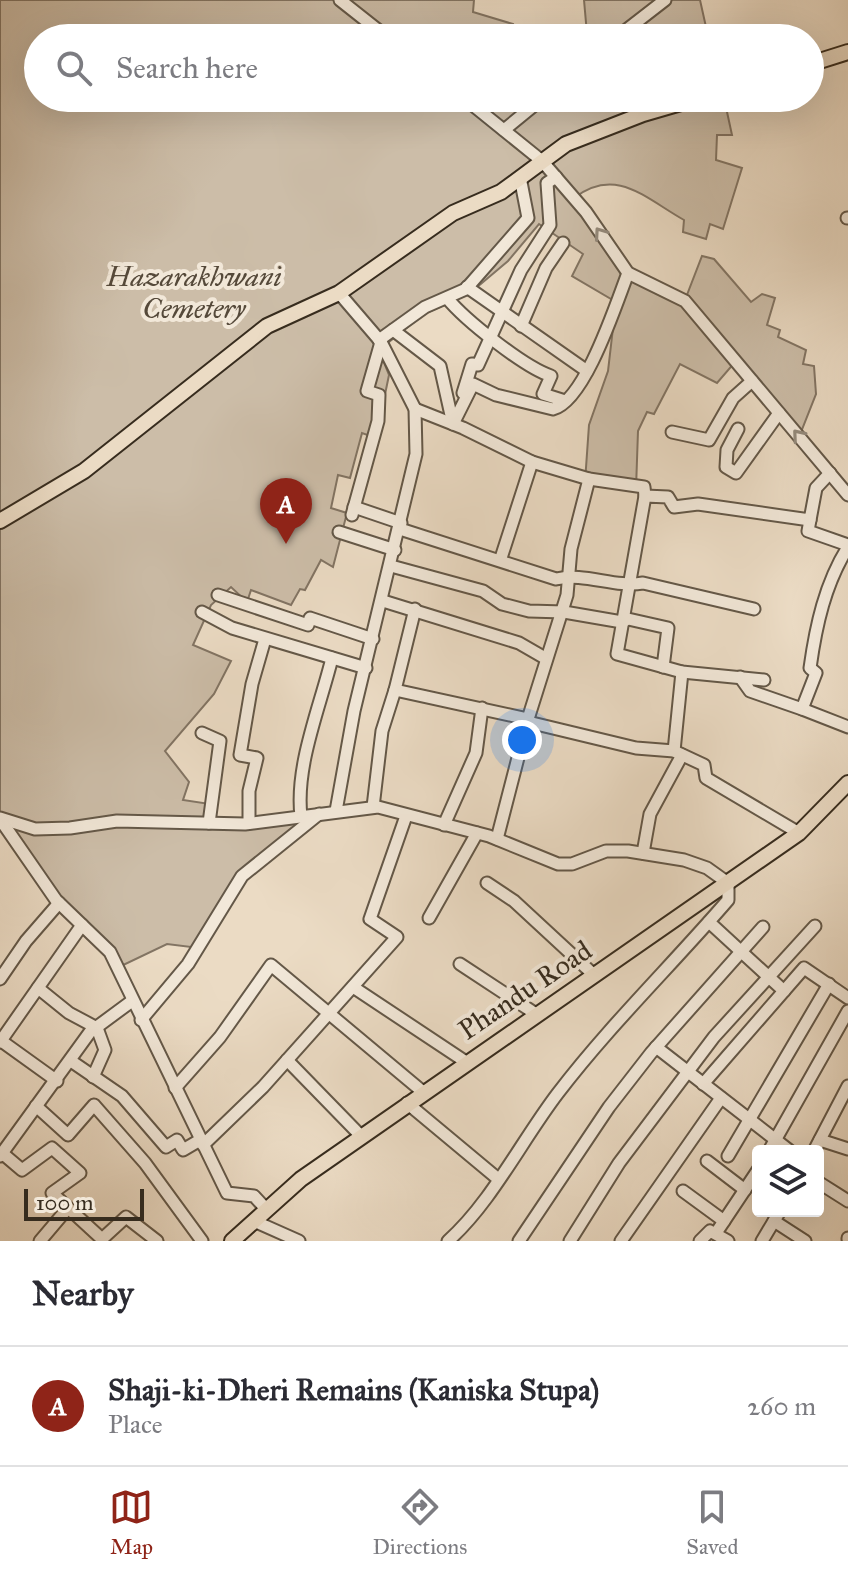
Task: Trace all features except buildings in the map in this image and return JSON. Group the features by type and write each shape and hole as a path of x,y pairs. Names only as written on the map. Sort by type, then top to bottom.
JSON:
{"main road":[{"path":"824,60 848,52"},
{"path":"0,521 84,471 267,326 339,293 453,213 501,192 566,144 650,112"},
{"name":"Phandu Road","path":"232,1241 301,1179 799,833 848,783"}],"street":[{"path":"340,0 370,24"},
{"path":"634,24 665,0"},
{"path":"482,112 542,161 586,212 628,273 685,301 848,495"},
{"path":"504,130 526,112"},
{"path":"520,177 528,218 467,287 393,330 380,341 367,391 379,395 378,421 353,511 501,558 556,579 568,576 630,585 643,583 754,609"},
{"path":"453,424 472,364 478,365 521,270 550,225 547,183 556,177"},
{"path":"521,326 546,268 563,243"},
{"path":"453,424 473,384 496,395 553,409 565,401 587,371 628,273"},
{"path":"467,287 587,371"},
{"path":"336,811 416,454 415,409 380,341 339,293"},
{"path":"447,298 463,317 534,370 551,376 543,394 565,401"},
{"path":"393,330 440,366 453,424"},
{"path":"672,432 709,440 733,398 752,381"},
{"path":"415,409 532,462 589,479 644,487 645,496 617,654 682,672 764,680"},
{"path":"738,429 727,450 726,467 736,473 779,413"},
{"path":"501,558 532,462"},
{"path":"802,709 816,673 810,668 818,619 835,567 848,546 808,531 816,488 830,473"},
{"path":"497,839 545,658 562,612 589,479"},
{"path":"645,496 668,497 674,507 698,504 810,520"},
{"path":"339,532 395,550"},
{"path":"391,566 483,591 502,604 529,611 562,612 622,622 628,619 668,628 663,667"},
{"path":"218,595 308,625 310,618 373,639"},
{"path":"383,601 519,643 545,658"},
{"path":"373,807 382,731 415,609"},
{"path":"202,612 232,628 366,668"},
{"path":"249,823 249,791 257,758 240,755 252,684 265,639"},
{"path":"301,816 299,802 307,759 332,658"},
{"path":"643,853 650,814 678,753 682,672"},
{"path":"740,677 750,691 848,727"},
{"path":"395,690 482,708 636,748 678,753 704,765 706,778 799,833"},
{"path":"444,825 476,753 482,708"},
{"path":"202,733 220,741 209,823"},
{"path":"0,819 35,829 70,828 117,821 249,823 373,807 497,839 558,864 572,864 606,851 643,853 684,860 707,868 728,883 728,900 591,1052 464,1227 448,1241"},
{"path":"141,1020 188,964 242,876 320,814"},
{"path":"71,1061 137,1110 166,1147 177,1140 183,1150 202,1142 287,1060 397,937 370,919 406,816"},
{"path":"0,819 59,903 110,952 227,1193 233,1197 254,1196 267,1210"},
{"path":"429,918 477,833"},
{"path":"487,883 514,901 594,975"},
{"path":"0,979 26,941 59,903"},
{"path":"709,922 784,991"},
{"path":"57,1081 0,1041 82,925"},
{"path":"570,1241 619,1163 714,1037 815,926"},
{"path":"519,1241 609,1107 656,1047 763,927"},
{"path":"460,964 536,1014"},
{"path":"175,1088 220,1037 271,965 423,1092"},
{"path":"703,1084 806,967 848,998"},
{"path":"728,1156 829,984"},
{"path":"353,987 466,1062"},
{"path":"38,988 69,1013 97,1028 105,1050 93,1077"},
{"path":"132,1001 97,1028 1,1155 22,1170 52,1148 80,1173 52,1193 102,1239 126,1217 157,1241"},
{"path":"773,1145 848,1011"},
{"path":"656,1047 749,1120 771,1145"},
{"path":"287,1060 361,1136"},
{"path":"817,1145 843,1109 848,1086"},
{"path":"621,1241 721,1098"},
{"path":"407,1103 497,1178"},
{"path":"36,1106 68,1135 94,1105 145,1163 202,1241"},
{"path":"824,1146 848,1151"},
{"path":"707,1161 745,1190"},
{"path":"716,1233 752,1179"},
{"path":"824,1186 848,1201"},
{"path":"683,1191 724,1221"},
{"path":"40,1241 68,1208"},
{"path":"762,1241 776,1217"},
{"path":"778,1217 805,1241"},
{"path":"254,1221 299,1241"},
{"path":"700,1241 705,1233 716,1233 728,1241"}],"green space":[{"name":"Hazarakhwani Cemetery","path":"0,0 474,0 473,12 513,24 24,24 24,112 727,112 732,135 717,135 716,160 742,168 723,229 710,224 706,239 683,232 684,220 630,189 603,185 574,198 628,274 685,300 702,256 714,259 751,302 762,294 775,298 767,325 780,330 778,337 806,350 803,364 814,366 816,394 799,437 735,362 717,383 680,364 654,414 647,412 638,431 636,489 585,482 589,425 608,371 616,302 572,276 583,254 539,224 508,261 469,294 424,314 379,350 389,375 376,438 362,433 350,478 338,475 331,508 347,513 333,567 321,560 305,590 300,589 291,605 251,590 247,602 231,587 211,605 193,645 231,661 214,694 165,751 189,782 183,800 210,804 206,823 320,814 242,876 199,948 167,944 117,968 56,900 0,818"},
{"path":"584,0 700,0 705,24 586,24"}],"place":[{"name":"Shaji-ki-Dheri Remains (Kaniska Stupa)","path":"286,544"}]}
